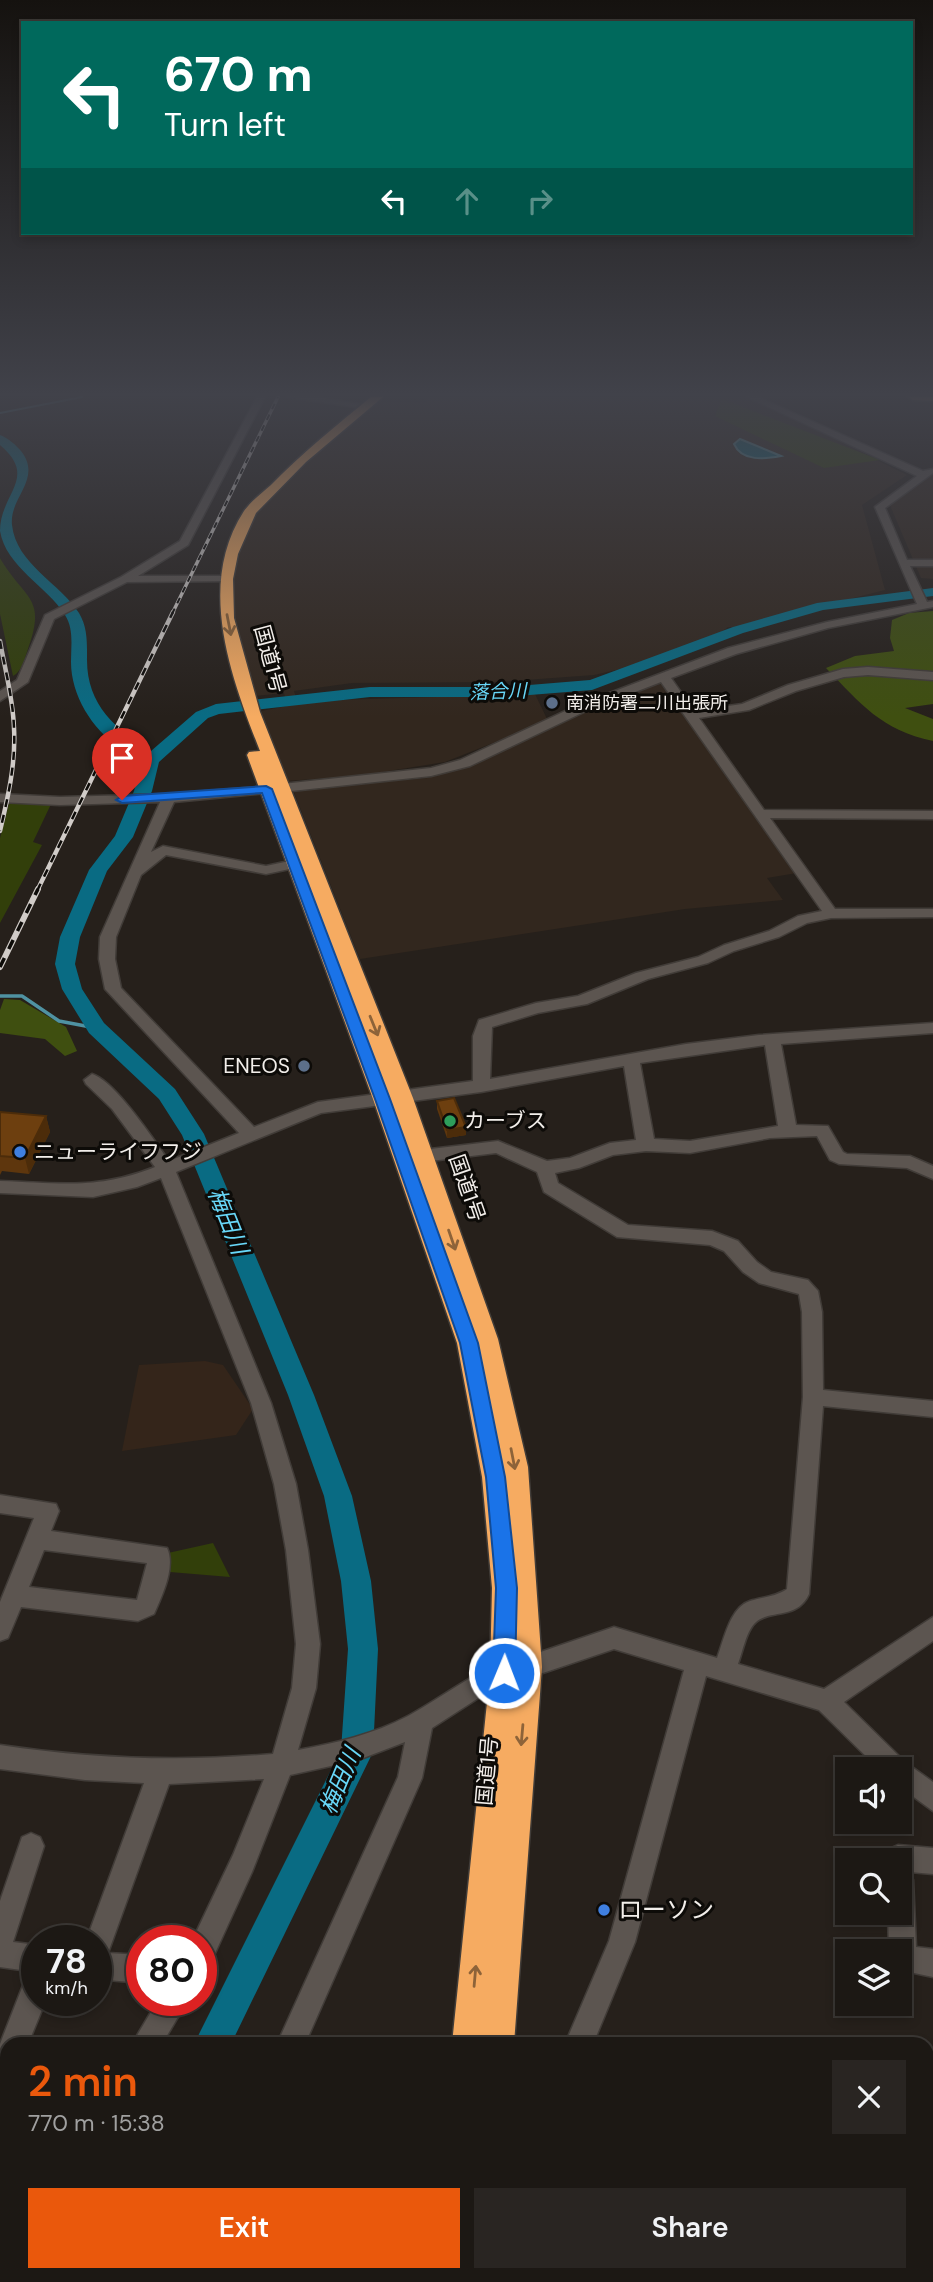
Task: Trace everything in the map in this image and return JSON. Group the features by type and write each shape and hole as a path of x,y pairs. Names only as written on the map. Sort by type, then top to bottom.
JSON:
{"highway":[{"path":"217,570 243,503"},
{"name":"国道1号","path":"259,503 250,512 232,554 217,570 217,640 393,1098 469,1343 495,1477 516,1670 470,2037"},
{"name":"国道1号","path":"274,789 295,864 393,1098 422,1156 486,1339 515,1467 516,1670 496,2037"}],"street":[{"path":"0,697 22,682 49,617 125,579 184,543 205,503"},
{"path":"0,798 167,798 431,772 466,763 582,708 767,639 926,603 912,584 903,563 880,507 885,503"},
{"path":"903,563 933,563"},
{"path":"125,579 217,570"},
{"path":"692,715 745,707 792,688 843,673 889,672 933,676"},
{"path":"663,676 831,914"},
{"path":"167,798 108,937 107,959 113,989 246,1137"},
{"path":"762,814 933,815"},
{"path":"135,873 163,850 267,870 295,864"},
{"path":"481,1086 484,1070 480,1033 485,1024 536,1008 581,1000 642,976 703,960 729,948 774,934 803,919 831,914 933,913"},
{"path":"0,1187 93,1191 137,1181 318,1108 481,1086 631,1059 772,1039 933,1028"},
{"path":"772,1039 788,1130"},
{"path":"631,1059 646,1145"},
{"path":"92,1080 118,1105 170,1167 261,1403 285,1484 297,1550 308,1644 304,1688 289,1765 214,1925"},
{"path":"422,1156 498,1146 545,1168 573,1164 610,1149 646,1145 690,1147 788,1130 822,1130 836,1156 845,1160 910,1162 933,1172"},
{"path":"545,1168 550,1187 624,1231 712,1238 731,1246 750,1267 766,1278 801,1285 808,1291 812,1312 813,1397 797,1594 784,1604 751,1611 741,1624 724,1671"},
{"path":"813,1397 933,1409"},
{"path":"0,1504 48,1511 16,1596 0,1630"},
{"path":"16,1596 138,1611 146,1607 158,1571 159,1555 37,1539"},
{"path":"826,1701 933,1628"},
{"path":"0,1758 39,1764 161,1770 289,1765 359,1748 417,1723 455,1698 516,1670 614,1638 826,1701 884,1757"},
{"path":"582,2037 622,1942 698,1663"},
{"path":"294,2037 410,1778 417,1723"},
{"path":"105,1925 161,1770"},
{"path":"912,1781 933,1798"},
{"path":"0,1942 31,1846"},
{"path":"912,1859 933,1861"},
{"path":"902,1925 903,1958 933,1963"},
{"path":"0,1954 21,1957"},
{"path":"17,2037 27,2016"},
{"path":"150,2037 164,2016"}],"shaded area":[{"path":"264,503 864,503 862,505 885,590 738,627 728,627 716,636 634,666 594,675 499,682 352,683 294,691 298,704 337,700 535,694 548,721 445,762 357,776 286,781 261,711 287,706 284,693 255,696 235,630 231,604 241,545 256,512"},
{"path":"889,503 933,503 933,579 921,578"},
{"path":"661,679 797,873 767,878 783,900 685,909 360,959 293,790 427,778 463,768"},
{"path":"205,1361 223,1365 253,1409 236,1435 122,1451 139,1365"}],"green space":[{"path":"0,558 31,600 34,609 33,634 22,666 13,676 0,614"},
{"path":"933,611 933,704 905,708 933,719 933,741 886,723 862,704 826,668 855,656 894,651 890,638 892,620 909,613"},
{"path":"10,800 52,802 33,842 42,845 0,923 0,838"},
{"path":"4,999 20,1000 66,1027 77,1051 65,1056 45,1039 0,1033 0,1010"},
{"path":"213,1543 230,1577 158,1571 159,1555"}],"building":[{"path":"454,1098 466,1127 447,1130 437,1101"},
{"path":"0,1112 46,1116 25,1158 0,1156"}],"waterway":[{"name":"梅田川","path":"10,503 5,527 14,547 76,621 80,679 93,710 115,736 151,760"},
{"name":"落合川","path":"151,760 202,715 216,709 370,692 504,692 592,685 738,630 822,606 933,592"},
{"name":"梅田川","path":"151,760 143,791 124,837 98,870 70,937 65,964 72,989 96,1028 167,1094 193,1134 301,1395 338,1496 356,1581 363,1649 357,1752 215,2037"},
{"path":"0,996 22,996 59,1021 96,1028"}],"railway":[{"path":"172,614 226,503"},
{"path":"37,891 173,612"},
{"path":"0,641 12,706 14,741 11,780 0,831"},
{"path":"0,967 38,889"}],"place":[{"name":"南消防署二川出張所","path":"552,703"},
{"name":"ENEOS","path":"304,1066"},
{"name":"カーブス","path":"450,1121"},
{"name":"ニューライフフジ","path":"20,1152"},
{"name":"ローソン","path":"604,1910"}],"route":[{"path":"122,800 266,789 383,1099 428,1233 469,1343 495,1477 506,1588 504,1673"}]}
